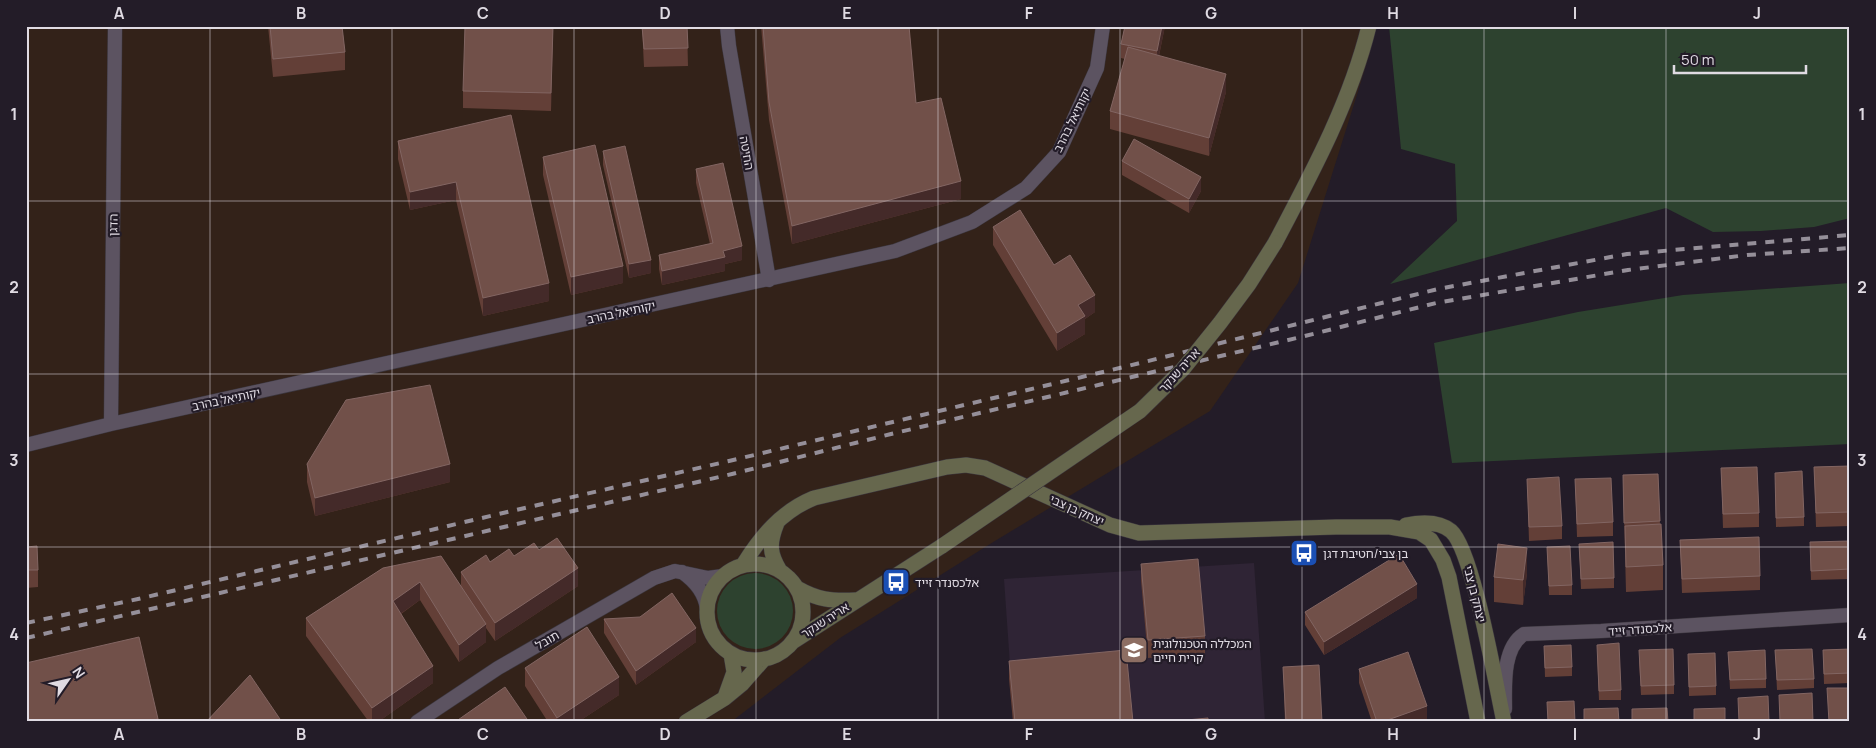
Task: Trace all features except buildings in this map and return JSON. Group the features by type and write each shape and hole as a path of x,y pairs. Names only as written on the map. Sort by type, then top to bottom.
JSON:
{"street":[{"name":"הדגן","path":"111,424 115,26"},
{"name":"החיטה","path":"727,26 728,46 769,280"},
{"name":"יקותיאל בהרב","path":"26,445 111,424 895,251 972,222 1026,188 1059,152 1097,68 1104,26"},
{"name":"אריה שנקר","path":"794,641 942,546 1140,411 1183,369 1249,284 1275,242 1330,134 1360,61 1369,26"},
{"name":"יצחק בן צבי","path":"743,565 757,543 778,520 801,503 814,498 947,467 966,465 985,468 1110,525 1139,533 1261,529 1390,528 1419,532 1431,540 1443,560 1454,598 1478,722"},
{"path":"682,572 697,585 703,594 708,622 713,635 720,645 731,654 747,660 764,660 780,653 794,641 803,615 802,601 797,588 780,571 773,560 771,548 778,520"},
{"name":"יצחק בן צבי","path":"1390,528 1411,524 1438,524 1452,532 1458,539 1478,600 1505,722"},
{"path":"707,609 712,591 723,576 732,570 743,565 756,564 769,566 780,571"},
{"name":"תובל","path":"417,722 498,668 645,583 668,573 682,572 708,578 723,576"},
{"name":"אריה שנקר","path":"797,588 811,597 833,601 857,600"},
{"name":"אלכסנדר זייד","path":"1505,722 1506,674 1511,648 1518,638 1524,634 1601,632 1850,615"},
{"path":"724,698 734,672 731,654"},
{"path":"686,722 742,684 764,660"}],"shaded area":[{"path":"26,26 1372,26 1370,53 1298,283 1210,411 990,544 840,638 731,722 26,722"},
{"name":"המכללה הטכנולוגית קרית חיים","path":"1254,563 1265,722 1014,722 1004,579"}],"green space":[{"path":"1389,26 1850,26 1850,218 1814,227 1713,232 1666,208 1390,284 1457,221 1455,164 1401,149"},
{"path":"1850,283 1850,444 1452,463 1434,343 1578,312 1683,295"},
{"path":"755,573 769,576 782,584 790,597 793,611 790,625 782,638 769,646 755,649 741,646 728,638 720,625 717,611 720,597 728,584 741,576"}],"railway":[{"path":"26,623 138,599 729,461 1128,366 1438,289 1627,254 1850,235"},
{"path":"26,638 732,474 1436,303 1628,270 1747,255 1850,248"}],"place":[{"name":"בן צבי/חטיבת דגן","path":"1304,553"},
{"name":"אלכסנדר זייד","path":"896,582"},
{"name":"המכללה הטכנולוגית קרית חיים","path":"1134,650"}]}
